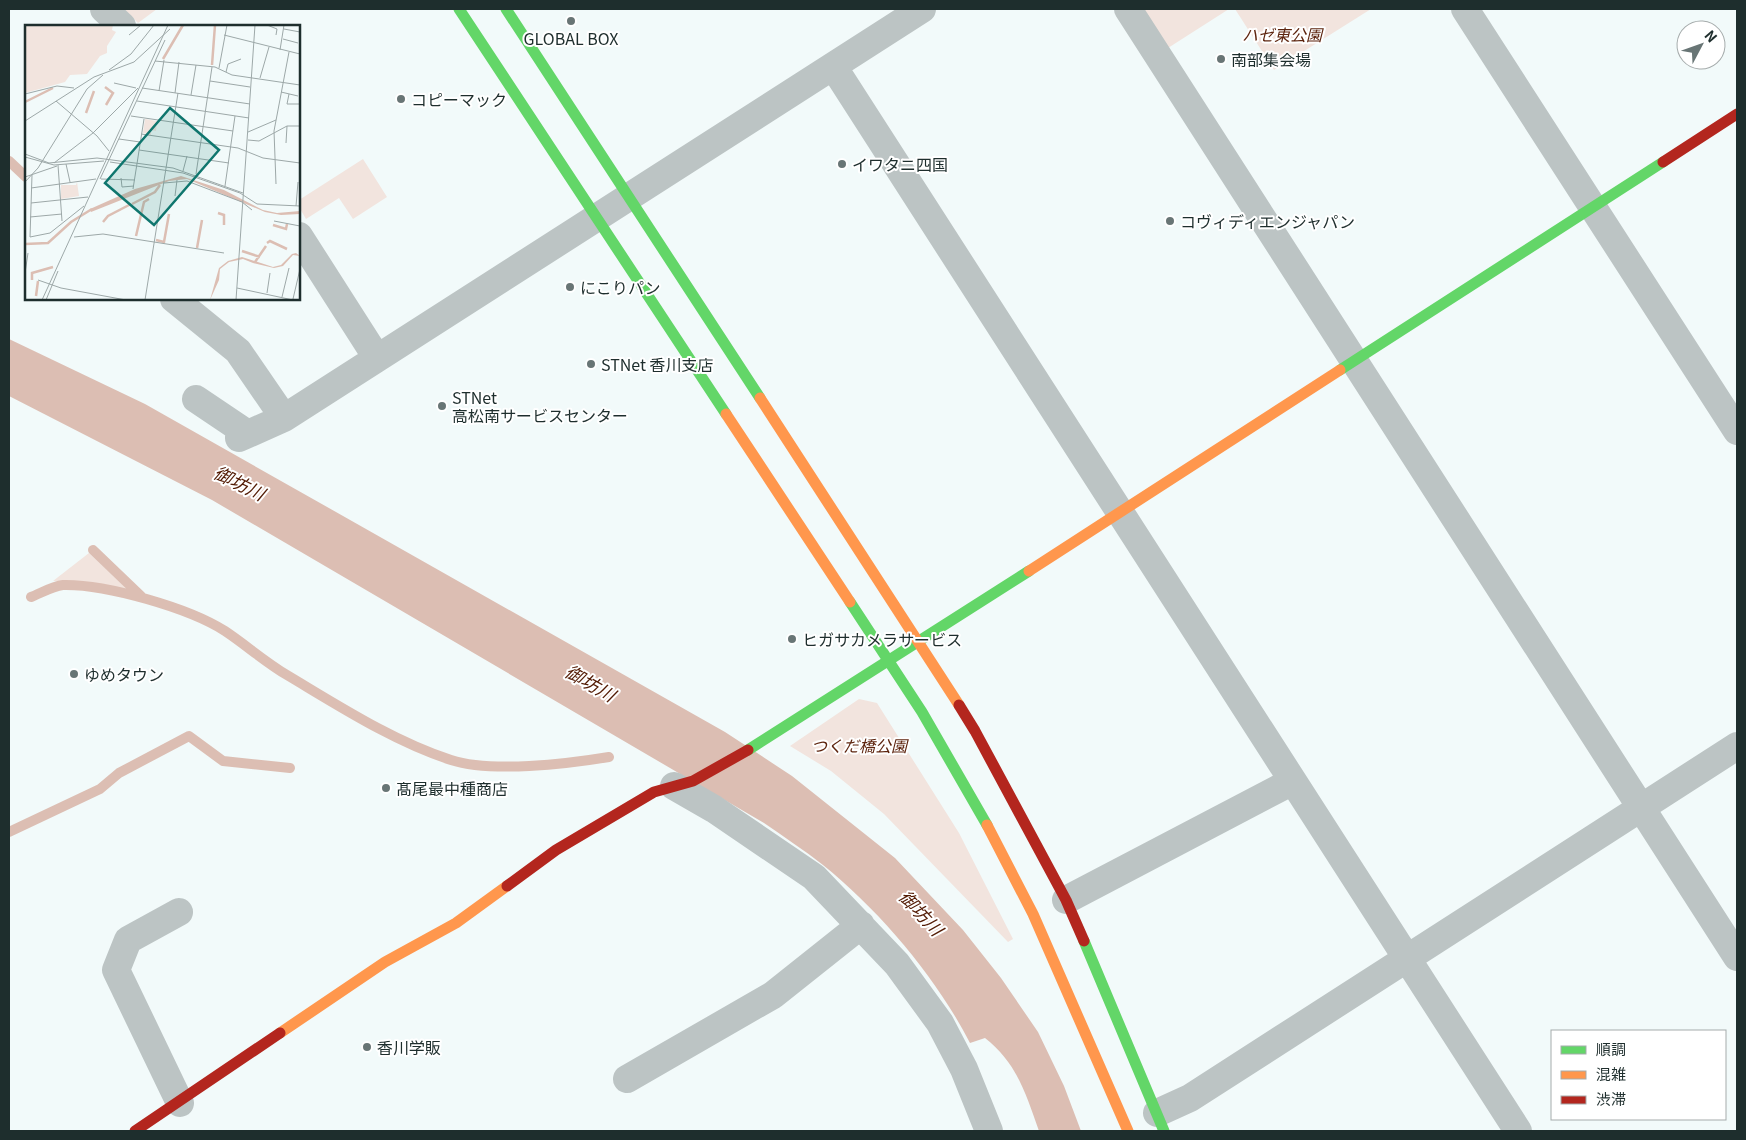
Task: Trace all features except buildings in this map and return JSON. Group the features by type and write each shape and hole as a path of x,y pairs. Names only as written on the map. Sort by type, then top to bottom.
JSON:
{"street":[{"path":"104,9 121,25"},
{"path":"459,9 922,712 977,806 1033,914 1128,1131"},
{"path":"506,9 919,642 974,731 1066,900 1160,1122 1190,1098 1737,746"},
{"path":"196,399 244,436 284,418 922,9"},
{"path":"1128,9 1737,957"},
{"path":"1465,9 1737,431"},
{"path":"833,66 1518,1131"},
{"path":"136,1131 180,1103 385,962 456,922 556,850 654,792 684,784 758,744 1737,114"},
{"path":"300,238 378,358"},
{"path":"175,300 238,352 284,418"},
{"path":"1066,900 1293,781"},
{"path":"684,784 714,809 814,878 897,964 940,1023 964,1069 989,1131"},
{"path":"179,912 128,940 116,970 180,1103"},
{"path":"627,1080 773,995 861,925"}],"green space":[{"path":"124,9 157,9 138,23"},
{"name":"ハゼ東公園","path":"1143,9 1229,9 1168,48"},
{"name":"ハゼ東公園","path":"1235,9 1371,9 1274,70"},
{"path":"363,159 387,197 353,219 339,198 306,219 300,209 300,199"},
{"path":"89,553 127,589 83,582 53,581"},
{"name":"つくだ橋公園","path":"859,699 877,703 959,833 1013,939 1008,942 884,814 831,771 790,746"}],"water":[{"name":"御坊川","path":"9,339 145,404 725,732 792,776 895,858 963,930 1001,978 1038,1032 1064,1086 1081,1131 1039,1131 1019,1080 1005,1058 985,1038 970,1043 941,994 905,947 866,903 809,854 764,823 212,500 9,396"}],"waterway":[{"path":"9,161 25,176"},
{"path":"93,550 141,596"},
{"path":"31,597 63,585 81,586 124,593 191,614 225,631 279,670 326,699 387,733 451,760 468,764 507,767 609,757"},
{"path":"9,832 100,789 119,773 189,736 223,761 290,768"}],"traffic: fast":[{"path":"459,9 726,414"},
{"path":"506,9 760,398"},
{"path":"1340,370 1663,162"},
{"path":"748,750 1029,571"},
{"path":"850,602 922,712 987,825"},
{"path":"1084,941 1164,1131"}],"traffic: slow":[{"path":"1029,571 1340,370"},
{"path":"760,398 959,705"},
{"path":"726,414 850,602"},
{"path":"987,825 1033,914 1128,1131"},
{"path":"280,1033 385,962 456,923 507,886"}],"traffic: jam":[{"path":"1663,162 1737,114"},
{"path":"959,705 975,731 1066,900 1084,941"},
{"path":"507,886 556,850 654,792 693,781 748,750"},
{"path":"135,1131 280,1033"}],"place":[{"name":"GLOBAL BOX","path":"571,21"},
{"name":"南部集会場","path":"1221,59"},
{"name":"コピーマック","path":"401,99"},
{"name":"イワタニ四国","path":"842,164"},
{"name":"コヴィディエンジャパン","path":"1170,221"},
{"name":"にこりパン","path":"570,287"},
{"name":"STNet 香川支店","path":"591,364"},
{"name":"STNet 高松南サービスセンター","path":"442,406"},
{"name":"ヒガサカメラサービス","path":"792,639"},
{"name":"ゆめタウン","path":"74,674"},
{"name":"髙尾最中種商店","path":"386,788"},
{"name":"香川学販","path":"367,1047"}]}
